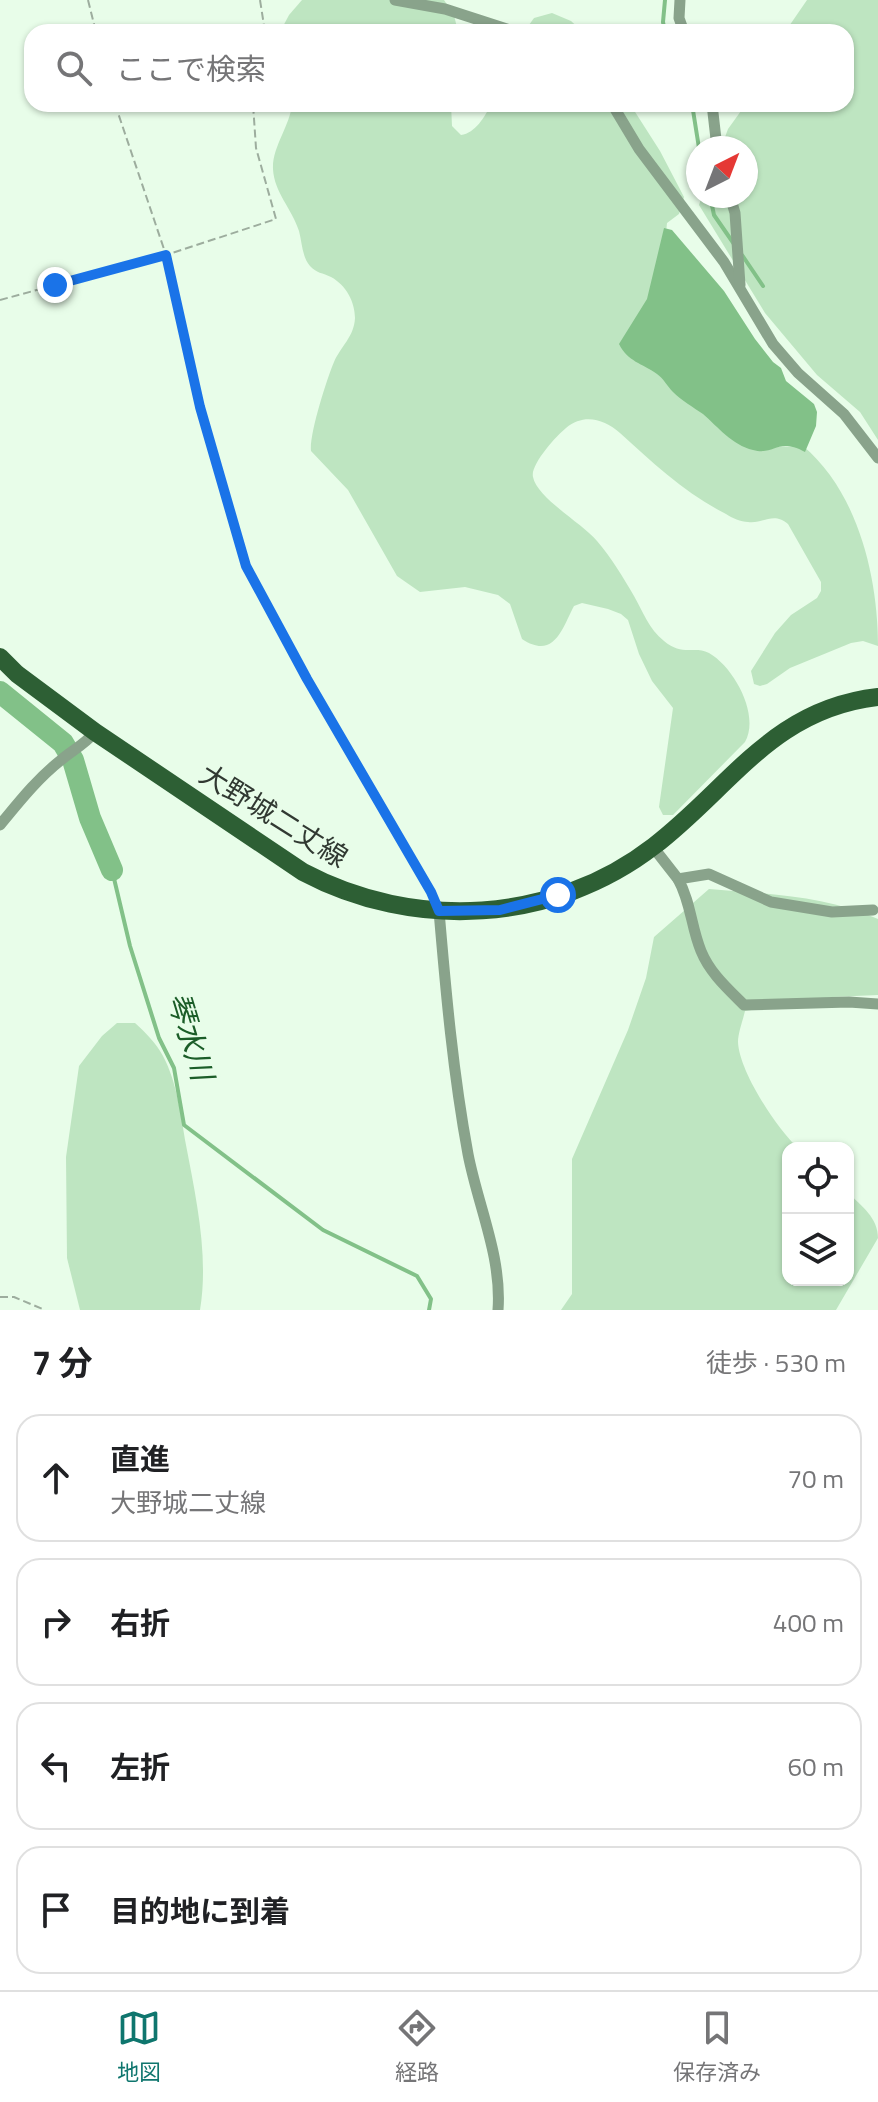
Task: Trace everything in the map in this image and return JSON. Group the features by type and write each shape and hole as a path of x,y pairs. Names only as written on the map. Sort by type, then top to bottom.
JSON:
{"main road":[{"name":"大野城二丈線","path":"0,657 17,674 95,732 276,855 329,886 391,905 439,911 500,910 536,903 606,876 653,847 743,762 781,734 822,711 878,697"}],"street":[{"path":"395,0 445,9 491,24"},
{"path":"680,0 681,24"},
{"path":"617,112 639,149 703,230 761,328 786,360 844,414 878,458"},
{"path":"713,112 716,136"},
{"path":"734,208 740,290"},
{"path":"0,825 28,790 95,732"},
{"path":"653,847 687,894 700,951 714,976 744,1005 878,1004"},
{"path":"678,879 709,874 771,902 832,912 873,910"},
{"path":"439,911 453,1070 469,1159 494,1260 499,1289 498,1310"}],"path":[{"path":"88,0 94,24"},
{"path":"260,0 264,24"},
{"path":"118,112 166,255 200,407 246,566 439,911"},
{"path":"0,300 166,255 276,219 256,148 254,112"},
{"path":"0,1297 14,1297 45,1310"}],"shaded area":[{"path":"302,0 444,0 456,24 284,24"},
{"path":"807,0 878,0 878,440 860,412 817,375 765,313 701,208 758,208 758,136 725,136 740,112 854,112 854,24 790,24"},
{"path":"552,13 574,24 530,24 534,18"},
{"path":"290,112 451,112 452,126 461,135 475,128 487,112 635,112 660,151 684,197 679,214 667,223 665,243 767,447 803,446 822,465 851,511 869,565 878,646 863,641 851,643 790,668 767,684 754,684 751,671 775,633 791,615 817,598 821,591 821,582 788,524 778,518 740,521 711,506 657,467 607,424 587,419 566,428 535,465 533,477 536,485 602,547 659,636 671,646 704,651 719,660 736,681 747,706 749,731 745,742 673,815 663,815 659,807 673,708 652,681 628,620 608,609 582,603 574,606 550,644 533,645 522,639 510,604 498,595 465,587 420,592 397,576 348,490 311,451 327,380 352,331 355,312 345,289 307,262 296,223 274,177 273,161"},
{"path":"664,228 672,230 724,291 755,339 781,368 786,381 814,404 816,426 805,452 788,446 760,451 738,444 676,395 659,376 631,359 619,344 647,299"},
{"path":"709,889 816,900 878,919 878,995 832,997 745,1011 738,1042 745,1068 760,1099 793,1142 782,1142 782,1286 850,1286 836,1310 561,1310 572,1294 572,1159 628,1030 646,978 654,937"},
{"path":"117,1023 135,1023 150,1038 168,1066 175,1088 200,1227 203,1269 200,1310 80,1310 67,1258 66,1157 79,1066 102,1036"},
{"path":"854,1199 872,1218 878,1238 854,1279"}],"waterway":[{"path":"663,24 665,0"},
{"path":"693,112 697,136"},
{"path":"713,208 734,244"},
{"path":"742,255 763,286"},
{"name":"琴水川","path":"0,692 63,743 73,760 90,818 112,870"},
{"name":"琴水川","path":"112,870 130,946 159,1038 174,1068 184,1125 323,1230 417,1276 431,1299 429,1310"}],"route":[{"path":"55,285 166,255 200,407 246,566 439,911 500,910 558,895"}]}
